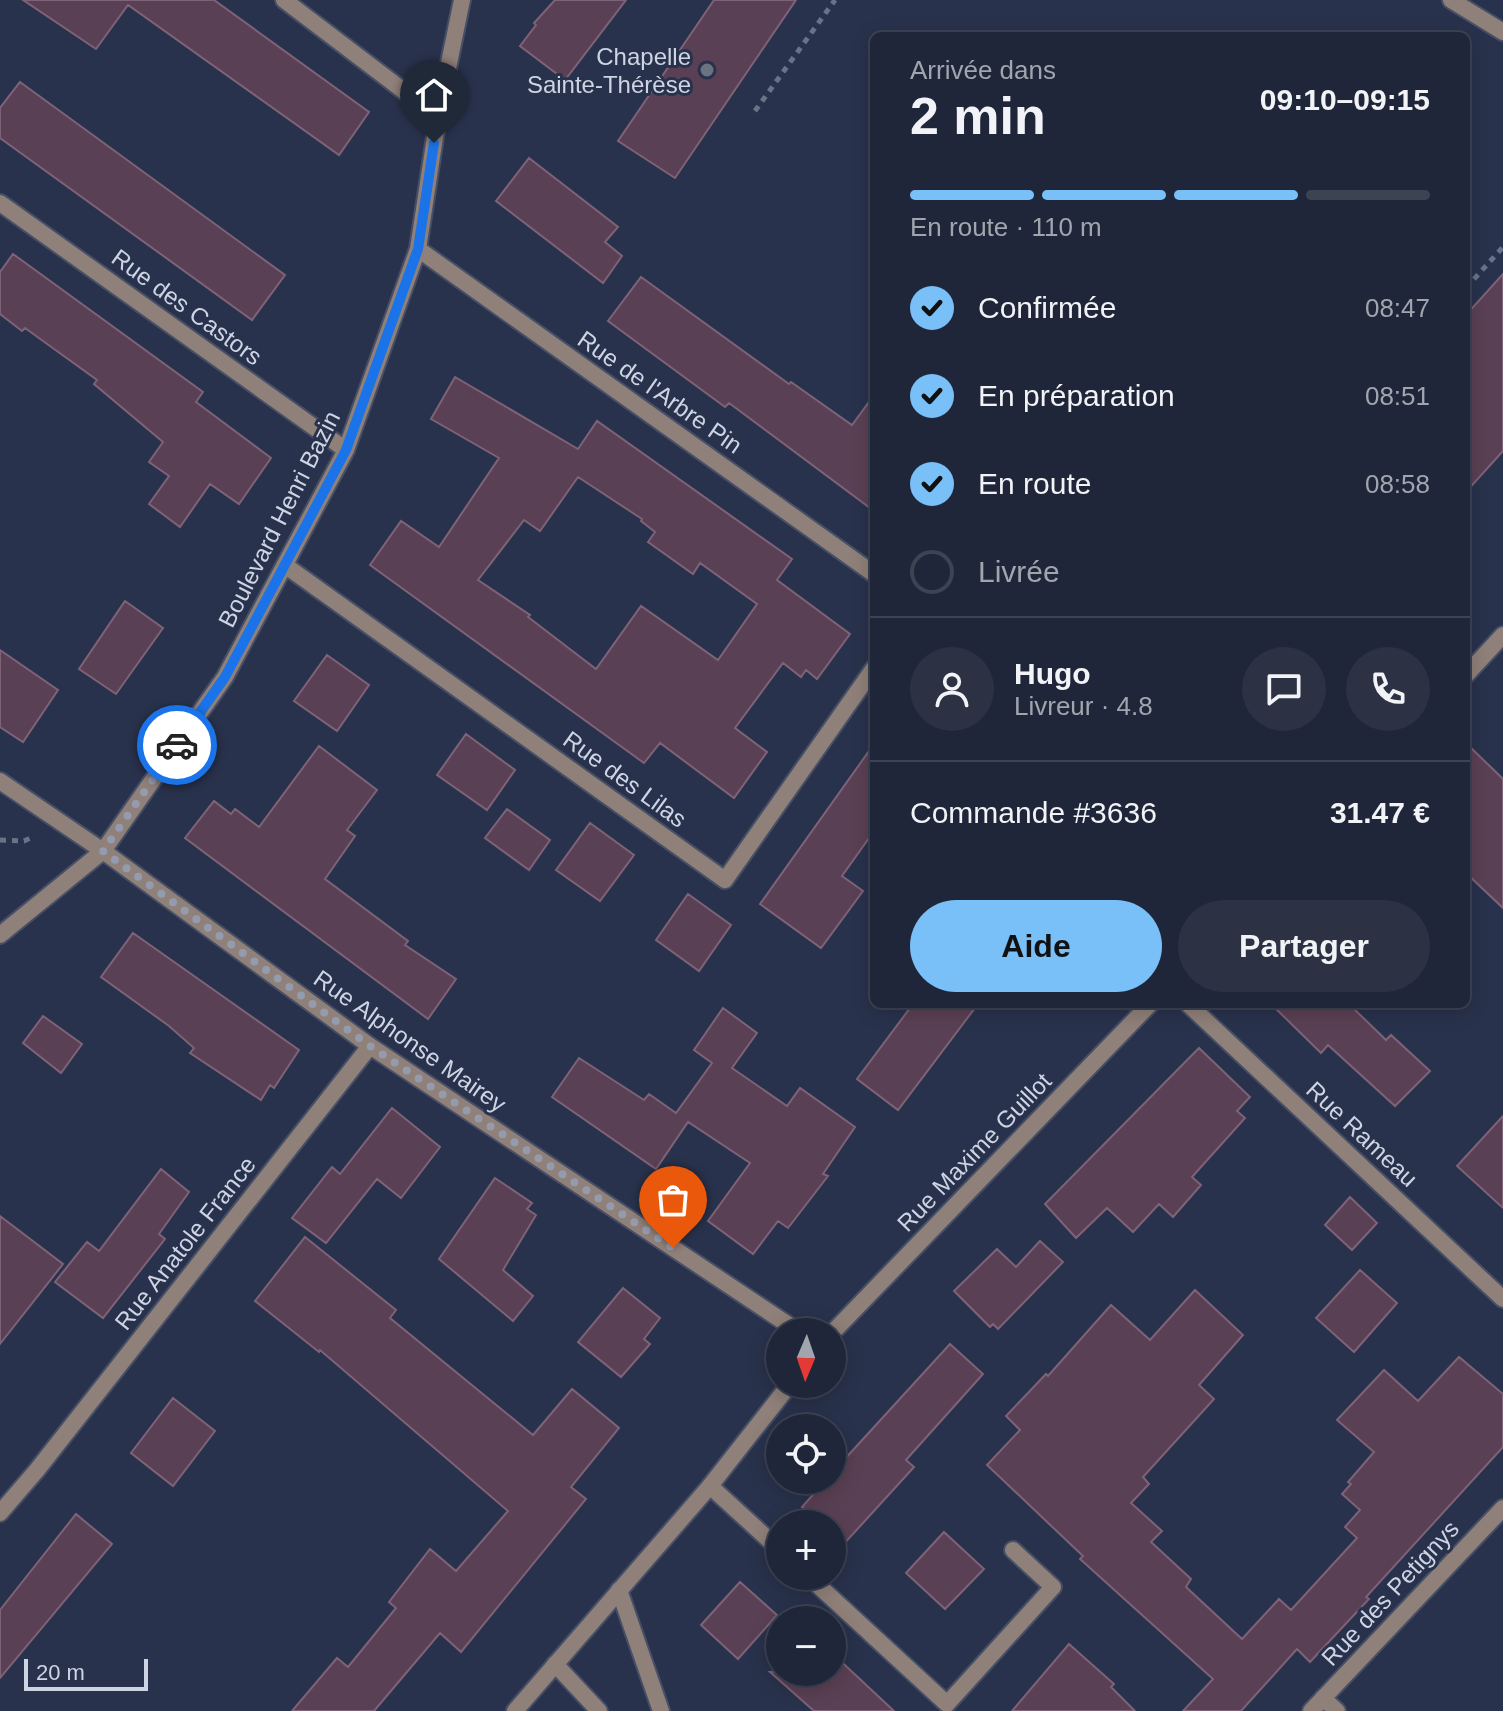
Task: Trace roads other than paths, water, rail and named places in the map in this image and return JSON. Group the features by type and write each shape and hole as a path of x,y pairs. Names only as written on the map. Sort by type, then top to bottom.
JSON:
{"street":[{"path":"284,0 438,117"},
{"name":"Boulevard Henri Bazin","path":"0,935 103,851 225,677 346,450 418,249 438,117 462,0"},
{"path":"1451,0 1503,32"},
{"name":"Rue des Castors","path":"0,203 346,450"},
{"name":"Rue de l'Arbre Pin","path":"418,249 870,571"},
{"name":"Rue des Lilas","path":"286,566 725,880 870,674"},
{"path":"1470,671 1503,635"},
{"name":"Rue Alphonse Mairey","path":"0,781 103,851 370,1046 778,1318"},
{"name":"Rue Maxime Guillot","path":"846,1319 1146,1008"},
{"name":"Rue Rameau","path":"1192,1008 1503,1299"},
{"name":"Rue Anatole France","path":"0,1513 370,1046"},
{"path":"515,1711 710,1486 779,1398"},
{"path":"710,1486 766,1537"},
{"name":"Rue des Petignys","path":"1317,1705 1503,1508"},
{"path":"823,1590 947,1704 1053,1587 1013,1550"},
{"path":"619,1590 661,1711"},
{"path":"555,1664 599,1711"},
{"path":"1317,1705 1337,1711"}],"place":[{"name":"Chapelle Sainte-Thérèse","path":"707,70"}]}
